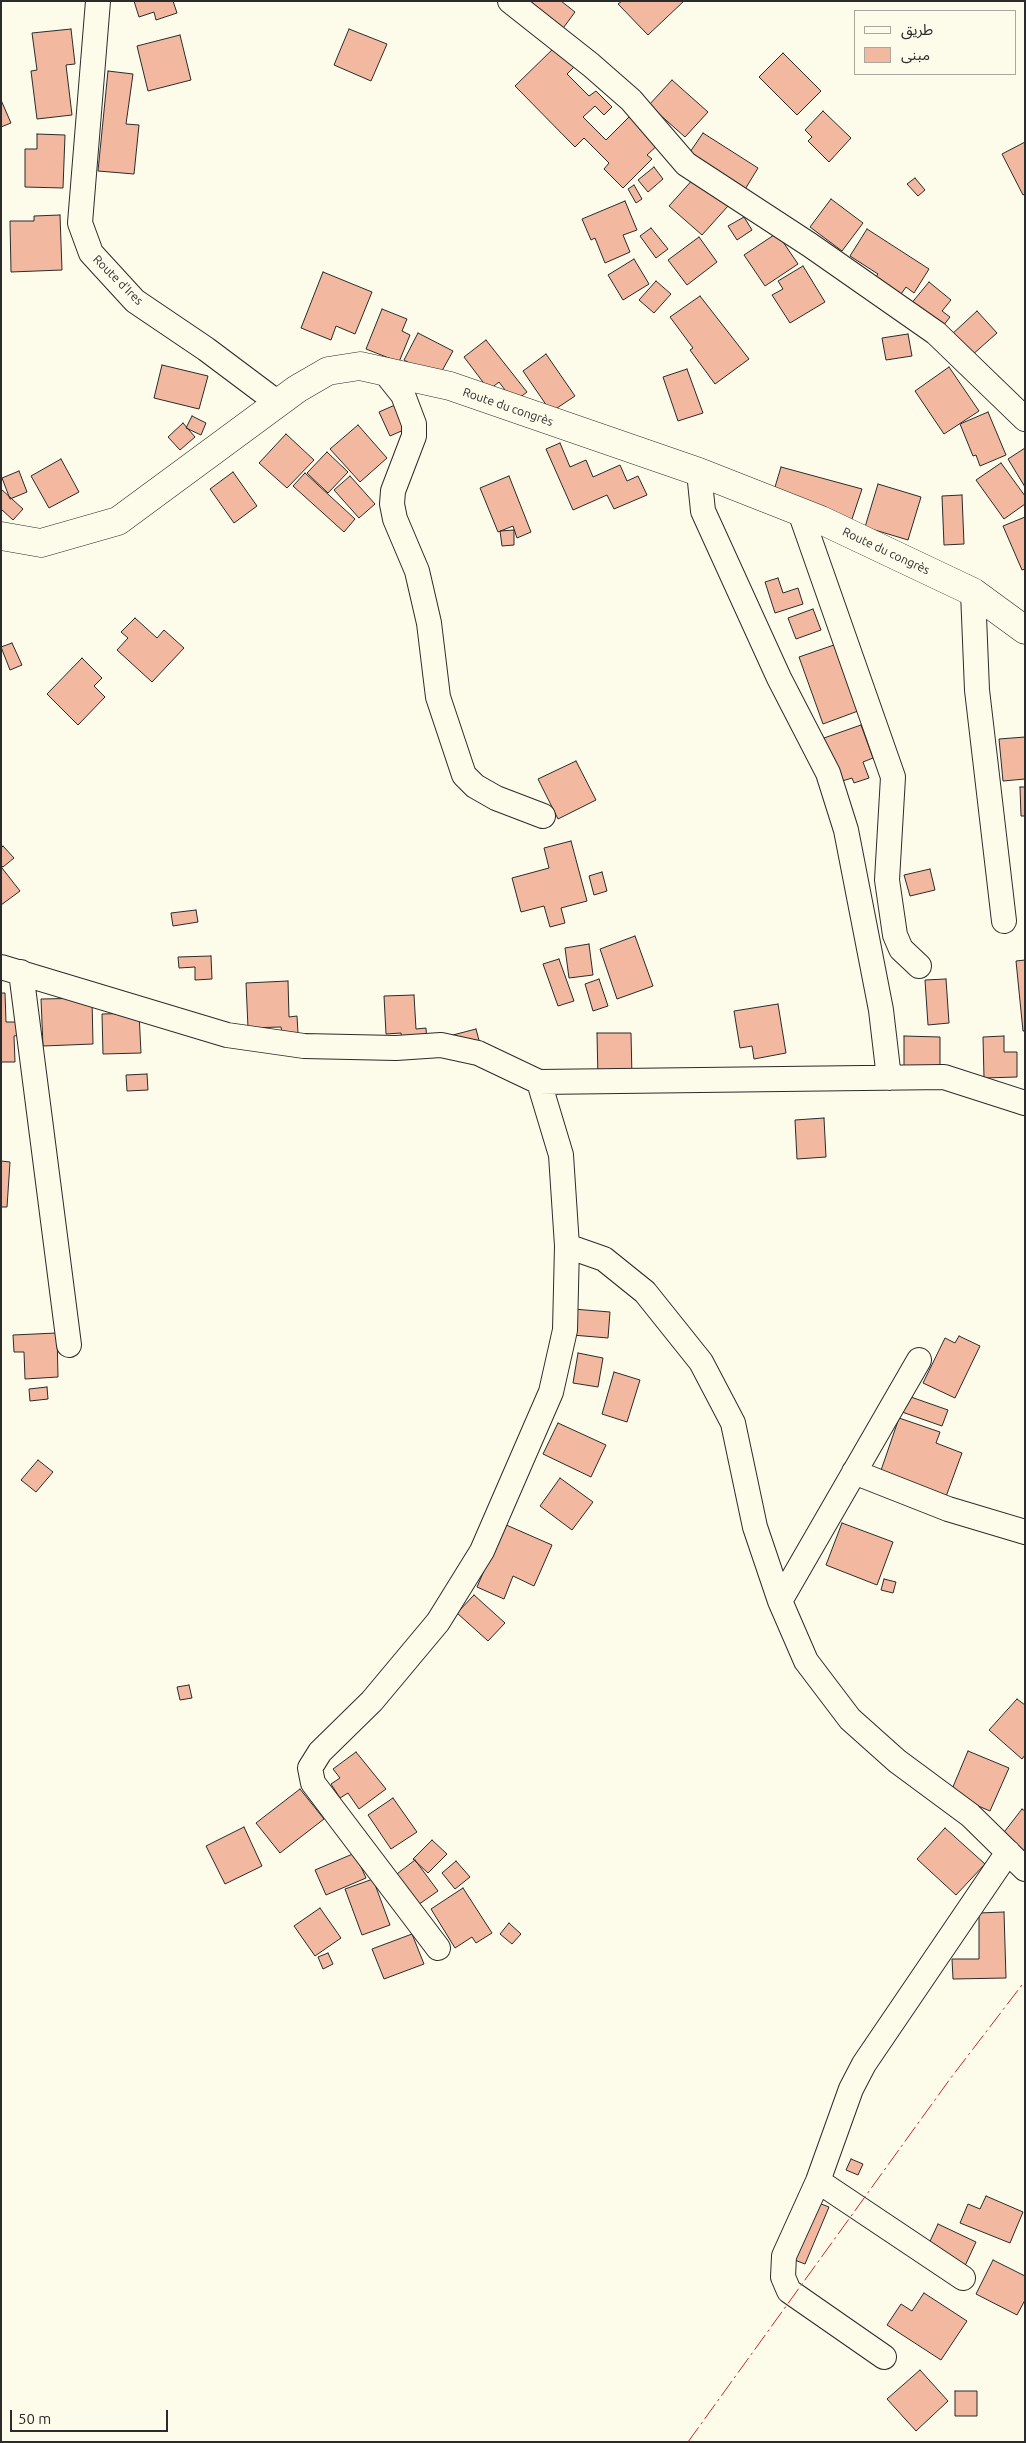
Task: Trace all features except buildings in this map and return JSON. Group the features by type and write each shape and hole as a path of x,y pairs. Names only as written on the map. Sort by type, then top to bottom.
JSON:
{"main road":[{"name":"Route du congrès","path":"1,536 41,543 118,521 297,388 328,372 360,366 450,386 699,472 800,512 973,592 1025,630"}],"street":[{"name":"Route d'Ires","path":"98,1 80,224 91,253 136,301 206,349 278,403"},
{"path":"510,1 591,65 631,100 686,164 810,245 936,333 1025,419"},
{"path":"383,370 403,395 414,424 414,436 393,491 392,504 395,519 416,571 429,623 438,697 464,774 474,786 489,794 543,816"},
{"path":"699,472 703,511 779,678 831,783 846,830 881,1010 889,1078"},
{"path":"800,512 894,777 887,880 895,935 901,949 919,966"},
{"path":"973,592 977,690 1004,921"},
{"path":"69,1346 11,969 227,1035 304,1046 396,1048 441,1045 478,1053 539,1082 944,1077 1025,1103"},
{"path":"438,1948 313,1783 310,1768 320,1752 372,1701 438,1622 482,1551 550,1392 565,1330 567,1246 561,1155 539,1082"},
{"path":"567,1246 604,1259 645,1292 701,1362 733,1423 755,1527 780,1601 806,1661 850,1719 897,1761 970,1815 1025,1869"},
{"path":"780,1601 919,1360"},
{"path":"854,1472 948,1509 1025,1532"},
{"path":"884,2357 789,2291 782,2276 784,2256 818,2181 851,2089 864,2064 1008,1852"},
{"path":"818,2181 963,2278"}],"power":[{"path":"688,2442 950,2079 1025,1981"}]}
